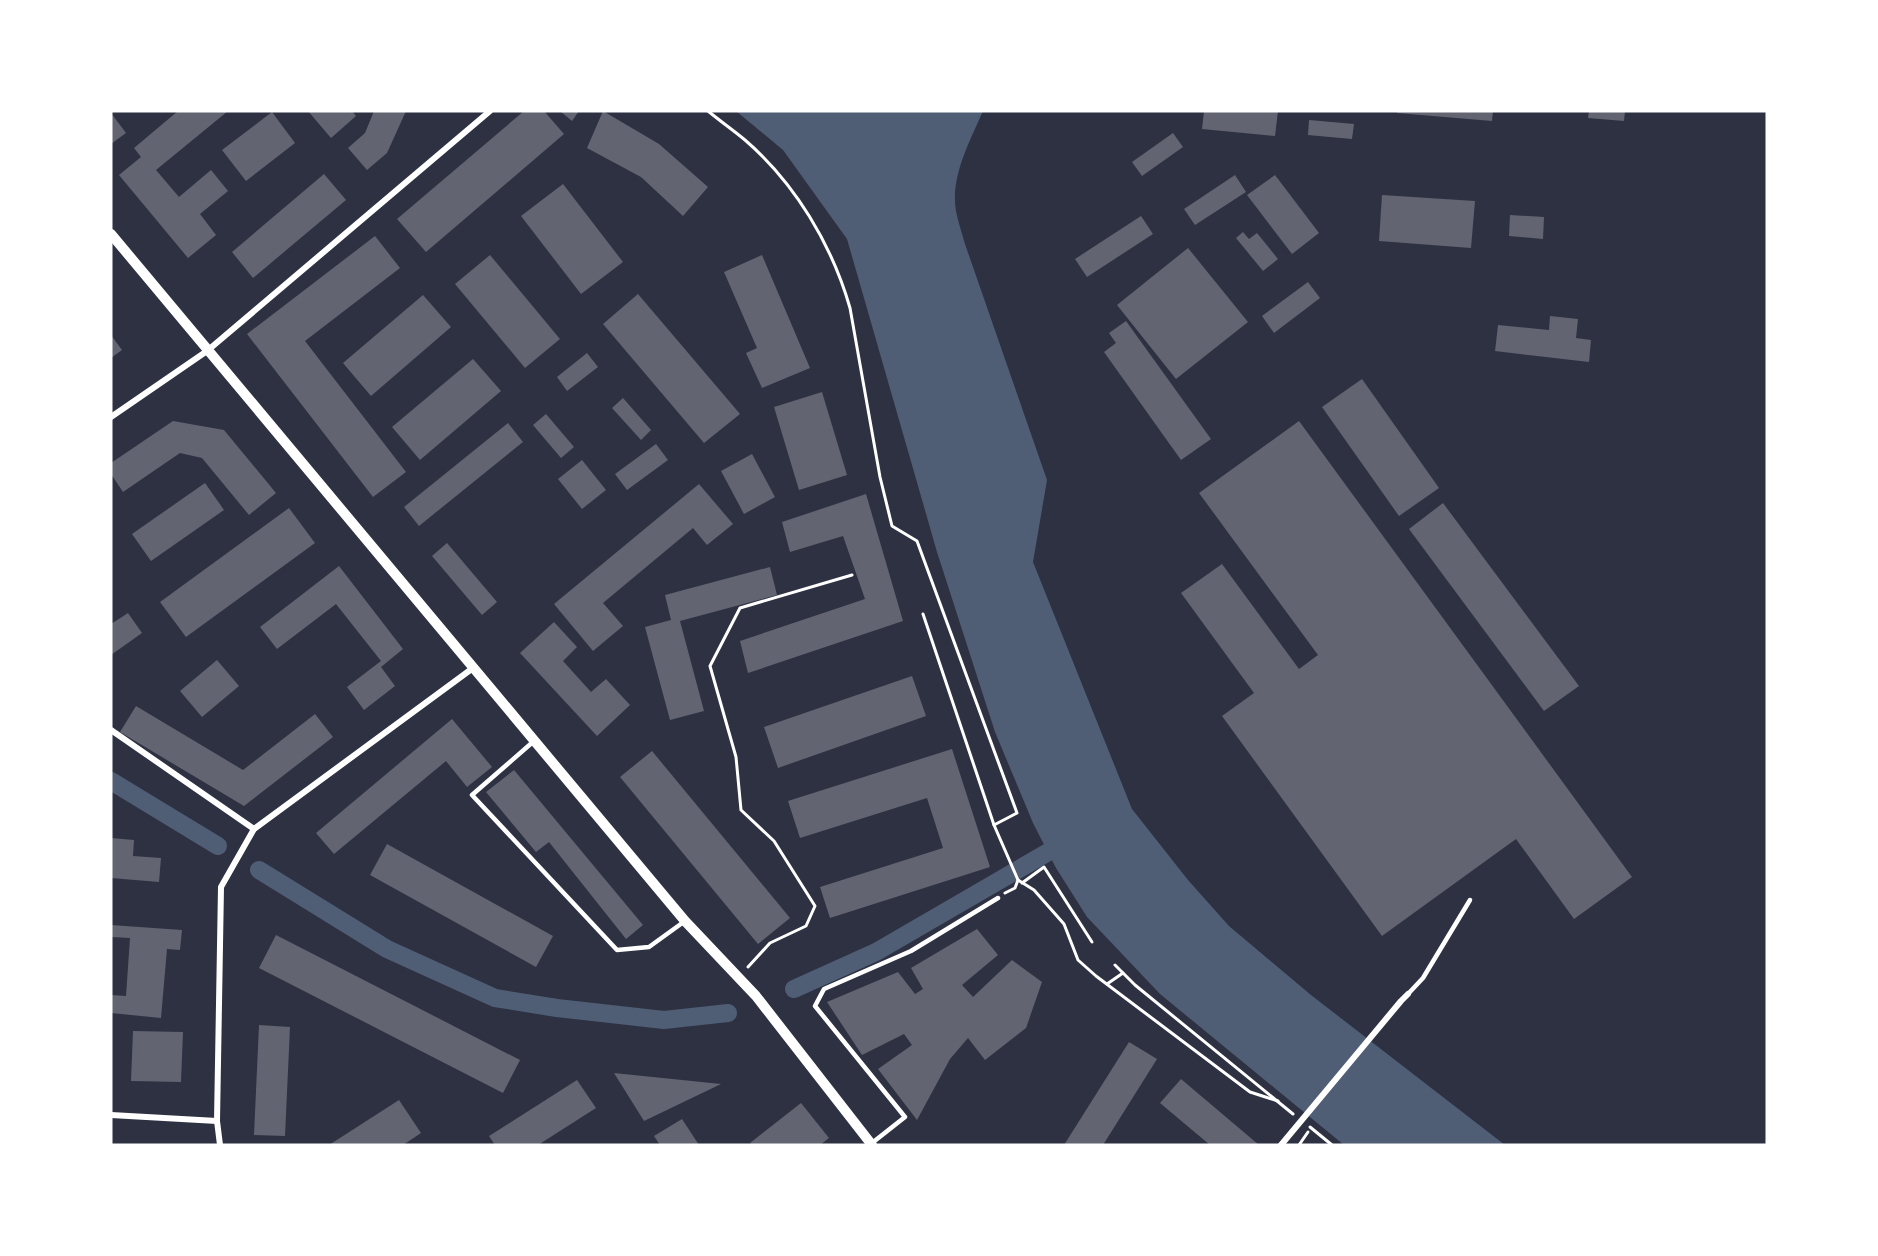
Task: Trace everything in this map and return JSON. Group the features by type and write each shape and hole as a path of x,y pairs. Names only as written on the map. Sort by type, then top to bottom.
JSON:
{"street":[{"path":"111,417 207,351 490,111"},
{"path":"111,234 685,921 739,977 773,1017 872,1144"},
{"path":"220,1145 217,1121 221,887 254,829 473,668"},
{"path":"111,730 254,829"},
{"path":"1281,1145 1408,994"},
{"path":"111,1115 217,1121"}],"lane":[{"path":"534,741 471,795 617,950 649,947 685,921"},
{"path":"872,1144 905,1117 814,1006 824,989 911,951 998,898"},
{"path":"1408,994 1424,978 1470,900"}],"path":[{"path":"708,111 745,140 774,168 811,219 831,253 850,308 880,477 892,526 917,541 1017,813 994,825"},
{"path":"739,977 770,943 806,926 814,906 774,841 741,810 736,757 710,666 740,608 852,575"},
{"path":"923,614 994,825 1018,880 1034,890 1064,924 1078,960 1250,1092 1278,1101 1135,985 1115,965"},
{"path":"1022,883 1044,867 1092,942"},
{"path":"998,898 1015,888 1018,880"},
{"path":"1107,984 1123,973"},
{"path":"1299,1145 1311,1128"}],"water":[{"path":"736,111 983,111 958,172 955,198 957,215 1047,480 1033,562 1132,809 1188,880 1229,926 1311,995 1505,1145 1344,1145 1160,994 1087,917 1056,868 1033,823 995,732 937,552 847,239 783,150"}],"building":[{"path":"178,111 228,111 156,170 179,197 211,170 228,191 200,214 216,235 188,258 119,175 141,157 134,148"},
{"path":"308,111 352,111 356,116 331,138"},
{"path":"374,111 406,111 387,153 367,170 348,148 365,133"},
{"path":"524,111 544,111 564,134 426,252 397,219"},
{"path":"560,111 579,111 572,121"},
{"path":"603,111 659,144 708,187 683,216 641,177 587,148"},
{"path":"1204,111 1278,111 1275,136 1202,129"},
{"path":"1397,111 1493,111 1492,121 1397,113"},
{"path":"1589,111 1625,111 1624,121 1588,118"},
{"path":"272,112 295,143 246,181 222,150"},
{"path":"111,113 126,133 111,144"},
{"path":"1309,120 1354,124 1352,139 1308,135"},
{"path":"1173,133 1183,147 1142,176 1132,162"},
{"path":"324,174 346,200 253,278 232,252"},
{"path":"1235,175 1246,192 1195,225 1184,209"},
{"path":"1275,175 1319,233 1292,254 1247,195"},
{"path":"563,184 623,262 581,294 521,216"},
{"path":"1382,195 1475,201 1471,248 1379,241"},
{"path":"1510,215 1544,217 1543,239 1509,236"},
{"path":"1141,216 1153,234 1087,277 1075,259"},
{"path":"1243,232 1249,239 1257,233 1278,259 1263,271 1236,238"},
{"path":"375,236 400,268 305,341 406,472 373,497 247,334"},
{"path":"1188,248 1248,322 1176,379 1117,305"},
{"path":"490,255 560,339 525,368 455,284"},
{"path":"762,255 810,368 762,388 746,353 757,348 724,272"},
{"path":"1308,282 1320,298 1274,333 1262,316"},
{"path":"638,294 740,414 704,443 603,324"},
{"path":"423,295 451,327 371,396 343,363"},
{"path":"1550,316 1578,319 1576,338 1591,340 1589,362 1495,351 1498,325 1549,330"},
{"path":"1126,321 1211,439 1181,460 1104,352 1116,343 1109,333"},
{"path":"111,335 122,350 111,358"},
{"path":"587,353 598,367 567,391 557,377"},
{"path":"473,359 501,391 420,460 392,427"},
{"path":"1362,379 1439,488 1399,516 1322,407"},
{"path":"822,392 847,475 799,490 774,407"},
{"path":"623,398 651,430 641,440 612,408"},
{"path":"546,414 574,447 561,458 533,425"},
{"path":"173,421 224,430 276,493 249,515 202,458 180,453 123,492 111,474 111,463"},
{"path":"1299,421 1632,877 1574,919 1516,839 1382,936 1222,716 1254,693 1181,593 1222,564 1299,669 1318,655 1199,493"},
{"path":"508,423 523,442 419,526 404,507"},
{"path":"656,444 668,460 627,490 615,474"},
{"path":"752,454 775,497 744,514 721,471"},
{"path":"582,460 606,490 582,509 558,479"},
{"path":"205,483 224,510 151,561 132,534"},
{"path":"699,484 733,524 707,545 693,528 603,603 623,626 593,651 554,604"},
{"path":"866,494 903,621 748,673 740,641 865,599 843,536 790,552 782,522"},
{"path":"1443,503 1579,686 1544,711 1409,529"},
{"path":"289,508 315,543 186,637 160,602"},
{"path":"447,543 497,602 482,615 432,556"},
{"path":"339,566 403,649 381,667 395,686 364,710 347,687 381,661 336,604 277,649 260,627"},
{"path":"770,567 777,595 680,621 704,711 670,720 645,627 671,620 665,595"},
{"path":"128,613 142,633 111,655 111,624"},
{"path":"554,622 577,647 563,661 591,692 606,679 630,705 597,736 520,653"},
{"path":"217,660 239,686 202,717 180,691"},
{"path":"912,676 926,716 778,768 764,727"},
{"path":"136,706 243,770 315,714 333,737 244,806 120,732"},
{"path":"452,719 492,767 467,787 446,761 334,854 316,833"},
{"path":"952,749 990,867 830,918 820,887 943,848 927,798 800,838 788,801"},
{"path":"652,751 790,918 758,944 620,777"},
{"path":"514,770 643,925 626,939 549,842 536,852 486,792"},
{"path":"111,838 134,840 133,856 161,858 159,882 111,878"},
{"path":"387,844 553,936 536,967 370,875"},
{"path":"111,925 182,930 180,950 167,949 161,1018 111,1013 111,995 126,996 130,938 111,937"},
{"path":"977,929 998,955 962,985 973,997 1012,960 1042,982 1026,1028 985,1060 968,1038 950,1059 917,1120 878,1069 912,1045 904,1034 862,1055 827,1002 898,972 915,994 923,989 911,968"},
{"path":"276,935 520,1060 503,1093 259,968"},
{"path":"259,1025 290,1027 285,1136 254,1135"},
{"path":"133,1031 183,1032 181,1082 131,1081"},
{"path":"1129,1042 1157,1059 1103,1145 1064,1145"},
{"path":"614,1073 721,1084 644,1121"},
{"path":"1181,1079 1259,1145 1210,1145 1160,1103"},
{"path":"577,1080 596,1108 538,1145 495,1145 489,1136"},
{"path":"399,1100 421,1133 403,1145 329,1145"},
{"path":"801,1103 829,1138 820,1145 752,1145 750,1143"},
{"path":"682,1119 699,1145 660,1145 654,1136"}],"waterway":[{"path":"111,781 218,846"},
{"path":"794,989 876,952 1069,840"},
{"path":"259,870 387,949 495,998 557,1008 664,1020 728,1013"}]}
